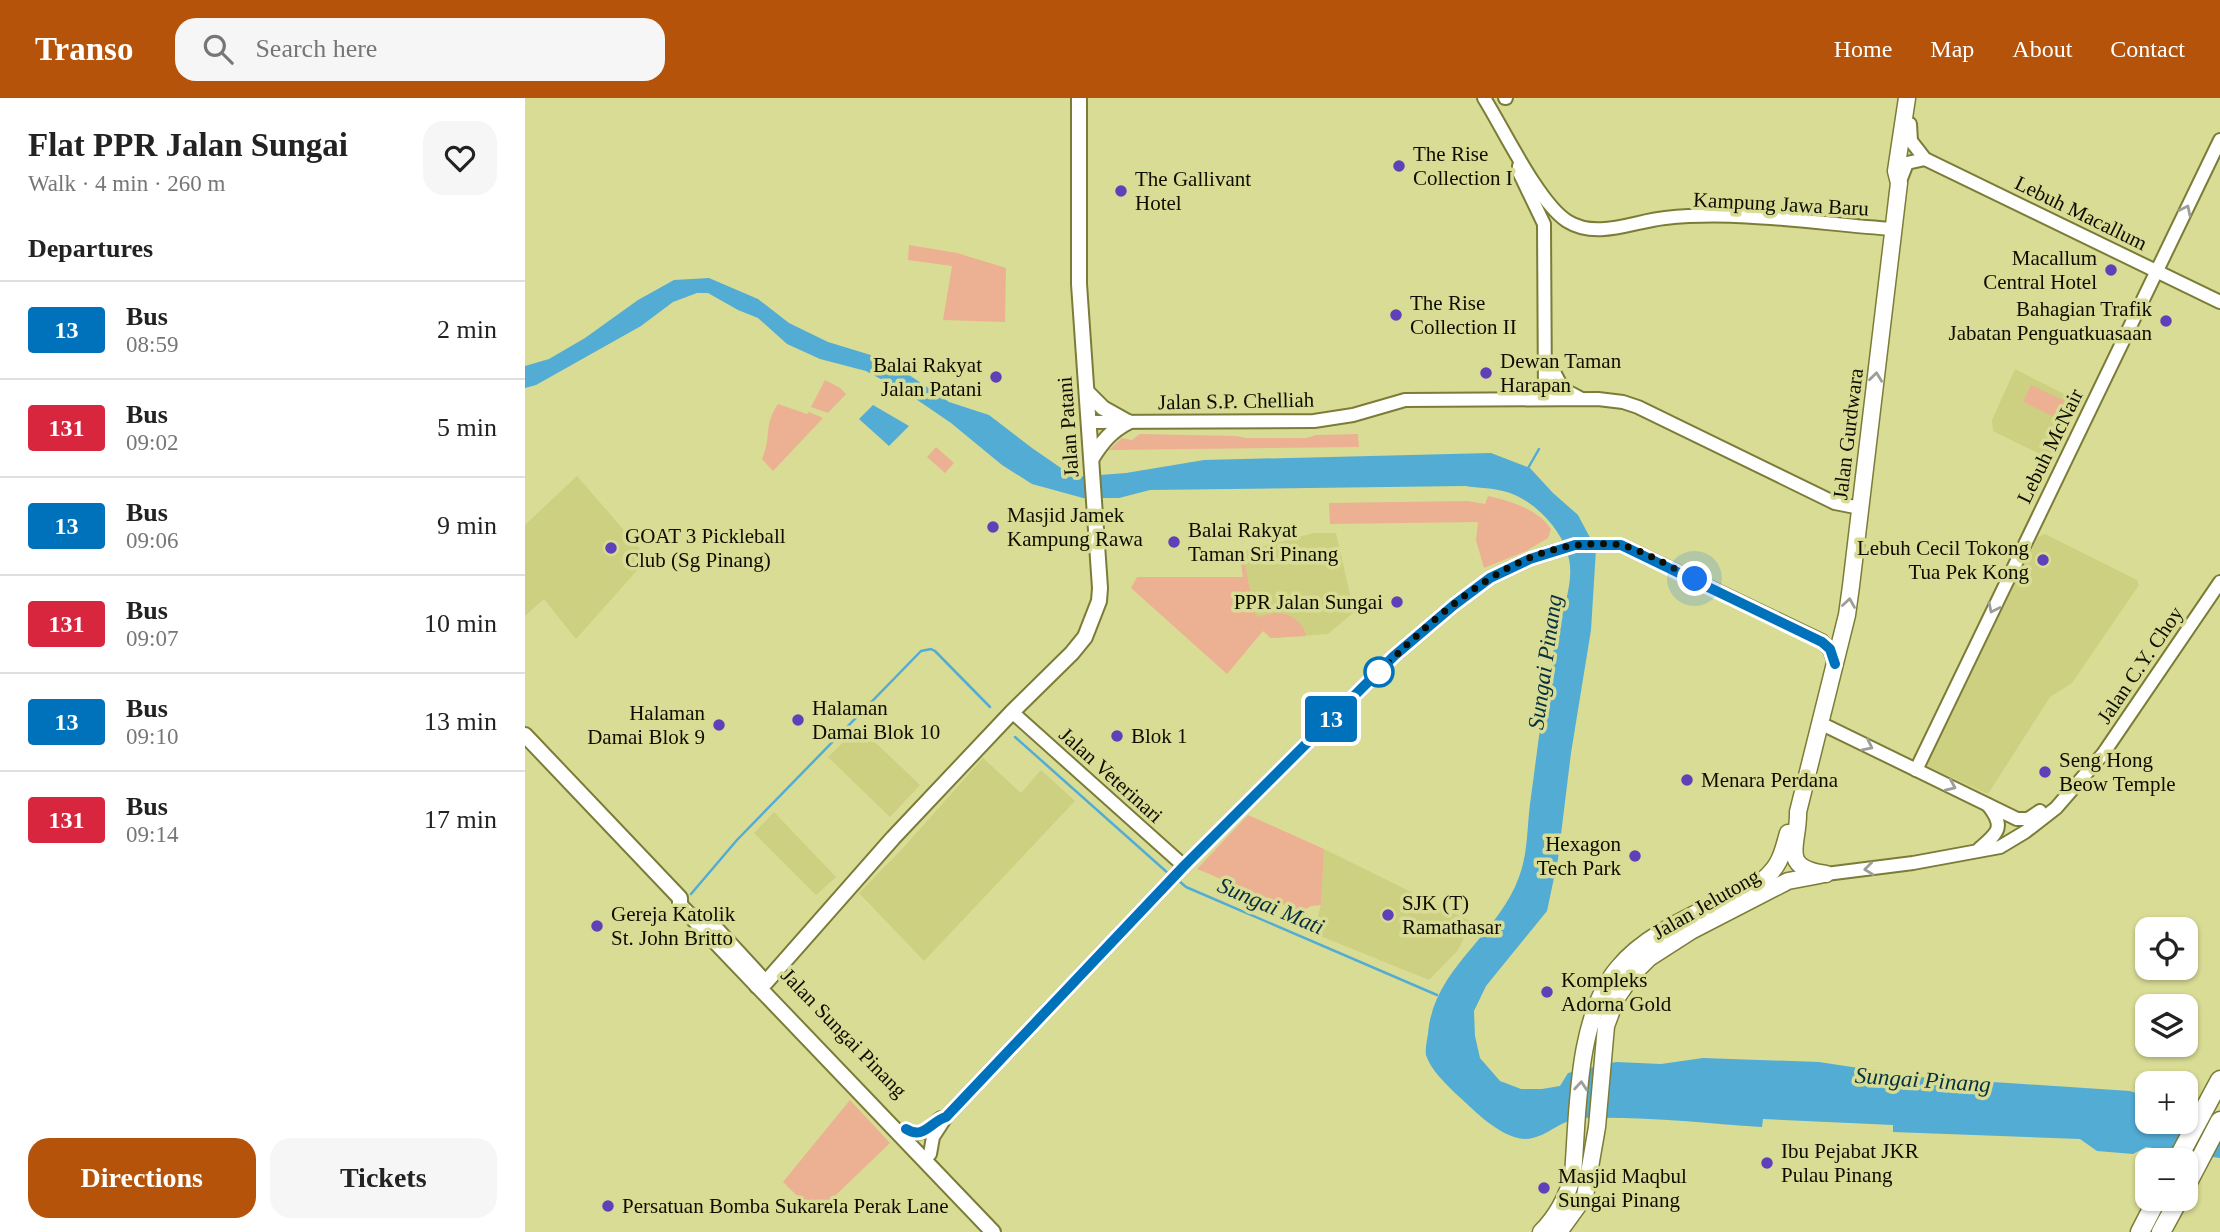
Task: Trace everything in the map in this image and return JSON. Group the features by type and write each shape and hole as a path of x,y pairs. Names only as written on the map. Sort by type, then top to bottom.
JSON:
{"highway":[{"path":"2183,1148 2220,1080"},
{"path":"2198,1163 2220,1121"},
{"path":"2140,1232 2151,1211"},
{"path":"2161,1232 2172,1211"}],"main road":[{"name":"Jalan Patani","path":"761,982 830,903 835,902 1012,712 1072,653 1085,637 1094,615 1100,588 1079,284 1079,98"},
{"name":"Jalan Gurdwara","path":"1909,98 1910,124"},
{"name":"Jalan Gurdwara","path":"1826,874 1807,870 1794,857 1793,852 1798,812 1848,605 1899,183 1896,172 1909,98"},
{"path":"1087,392 1103,408 1128,422"},
{"path":"1092,463 1104,439 1114,429 1128,422"},
{"name":"Jalan Sungai Pinang","path":"525,735 680,898 688,900 993,1232"},
{"name":"Jalan Gurdwara","path":"1770,875 1780,859 1798,812"},
{"name":"Jalan Jelutong","path":"1559,1232 1585,1196 1597,1127 1606,1026 1616,999 1633,974 1649,958 1691,931 1788,881 1826,874"},
{"name":"Jalan Jelutong","path":"1541,1232 1551,1221 1569,1188 1584,1047 1599,1002 1616,970 1627,958 1686,918 1761,882 1770,875"},
{"name":"Jalan Sungai Pinang","path":"761,982 1004,1232"}],"street":[{"name":"Kampung Jawa Baru","path":"1484,98 1549,205 1569,223 1580,227 1604,229 1664,218 1699,217 1764,218 1893,229"},
{"path":"1899,183 1907,163 1924,159 1911,141 1910,124"},
{"name":"Lebuh McNair","path":"1916,770 2220,140"},
{"path":"1519,156 1519,172 1544,224 1549,399"},
{"name":"Lebuh Macallum","path":"1924,159 2220,302"},
{"path":"1518,400 1532,393 1549,373 1554,275"},
{"path":"1549,373 1563,389 1583,399"},
{"name":"Jalan S.P. Chelliah","path":"1089,422 1314,421 1353,415 1405,400 1583,399 1623,402 1835,503 1860,508"},
{"path":"930,1154 933,1137 946,1117 1165,885 1408,643 1490,578 1553,550 1575,545 1621,545 1822,642 1830,649 1835,664"},
{"name":"Jalan C.Y. Choy","path":"1826,874 1913,863 2010,843 2056,808 2103,754 2220,582"},
{"path":"1822,642 1841,638"},
{"name":"Jalan Veterinari","path":"1012,712 1182,868"},
{"path":"1820,723 1985,802 1996,817 1998,826 1993,837 1977,851"},
{"name":"Jalan C.Y. Choy","path":"1985,802 2017,819 2028,819 2063,800"},
{"path":"906,1129 913,1133 922,1133 946,1117"}],"shaded area":[{"path":"909,245 957,253 1006,268 1005,322 943,320 952,266 908,260"},
{"path":"2015,369 2074,399 2078,404 2052,460 1993,431 1992,420"},
{"path":"825,380 846,394 828,413 811,407"},
{"path":"2031,385 2065,401 2057,418 2023,402"},
{"path":"778,404 823,418 773,471 762,459 769,425"},
{"path":"1140,434 1306,438 1316,435 1358,434 1359,447 1109,450 1122,438 1132,440"},
{"path":"936,447 954,463 945,473 927,457"},
{"path":"577,476 648,558 576,639 544,599 525,616 525,525"},
{"path":"1488,496 1514,503 1539,516 1551,529 1548,538 1526,551 1484,568 1476,540 1478,522 1330,524 1329,503 1468,501 1485,504"},
{"path":"1314,533 1336,533 1354,612 1328,634 1271,638 1252,621 1239,552"},
{"path":"2045,534 2137,580 2139,585 2072,683 2050,697 1988,794 1927,766 1927,760 2038,537"},
{"path":"1242,551 1255,614 1258,617 1276,613 1291,616 1303,627 1306,636 1271,638 1263,631 1227,674 1131,588 1137,577 1243,577 1239,552"},
{"path":"859,727 920,785 890,817 828,757"},
{"path":"983,758 1021,793 1041,770 1075,801 924,961 859,893"},
{"path":"774,812 836,877 816,895 754,833"},
{"path":"1248,815 1324,849 1321,905 1311,906 1301,912 1197,869"},
{"name":"SJK (T) Ramathasar","path":"1324,849 1472,922 1458,950 1429,980 1313,933 1321,905"},
{"path":"850,1100 890,1143 816,1214 783,1182"}],"water":[{"name":"Sungai Pinang","path":"709,278 758,299 789,323 828,342 887,360 949,402 989,415 1074,477 1126,473 1204,460 1491,453 1530,468 1578,515 1596,549 1591,630 1571,753 1558,859 1547,911 1486,986 1474,1011 1475,1036 1480,1058 1500,1081 1521,1089 1542,1089 1560,1086 1568,1073 1616,1062 1661,1064 1703,1058 1819,1062 1918,1077 2130,1091 2135,1093 2135,1134 2198,1134 2198,1121 2220,1125 2220,1158 2198,1155 2198,1148 2135,1148 2133,1154 2097,1151 2080,1139 1893,1132 1893,1125 1763,1119 1762,1127 1650,1119 1583,1118 1524,1139 1497,1129 1438,1076 1428,1060 1426,1047 1432,1011 1441,990 1497,917 1519,877 1524,859 1545,695 1570,577 1566,548 1546,518 1528,502 1507,492 1465,486 1150,490 1119,498 1083,498 1032,484 1002,465 951,423 910,395 866,371 820,359 787,344 758,318 708,293 697,293 673,302 641,326 536,385 525,388 525,366 549,359 585,338 638,300 674,280"},
{"path":"873,405 909,426 889,446 859,419"}],"waterway":[{"path":"1527,470 1539,449"},
{"name":"Sungai Mati","path":"691,894 737,840 921,651 935,651 990,707"},
{"name":"Sungai Mati","path":"1015,737 1169,874"},
{"name":"Sungai Mati","path":"1178,880 1186,887 1437,995"}],"bus line":[{"name":"13","path":"906,1129 913,1133 922,1133 942,1117 946,1117 1184,866 1394,656 1454,605 1490,578 1513,566 1553,550 1575,545 1621,545 1822,642 1830,649 1835,664"}],"place":[{"name":"The Rise Collection I","path":"1399,166"},
{"name":"The Gallivant Hotel","path":"1121,191"},
{"name":"Macallum Central Hotel","path":"2111,270"},
{"name":"The Rise Collection II","path":"1396,315"},
{"name":"Bahagian Trafik Jabatan Penguatkuasaan","path":"2166,321"},
{"name":"Dewan Taman Harapan","path":"1486,373"},
{"name":"Balai Rakyat Jalan Patani","path":"996,377"},
{"name":"Masjid Jamek Kampung Rawa","path":"993,527"},
{"name":"Balai Rakyat Taman Sri Pinang","path":"1174,542"},
{"name":"GOAT 3 Pickleball Club (Sg Pinang)","path":"611,548"},
{"name":"Lebuh Cecil Tokong Tua Pek Kong","path":"2043,560"},
{"name":"PPR Jalan Sungai","path":"1397,602"},
{"name":"Halaman Damai Blok 10","path":"798,720"},
{"name":"Halaman Damai Blok 9","path":"719,725"},
{"name":"Blok 1","path":"1117,736"},
{"name":"Seng Hong Beow Temple","path":"2045,772"},
{"name":"Menara Perdana","path":"1687,780"},
{"name":"Hexagon Tech Park","path":"1635,856"},
{"name":"SJK (T) Ramathasar","path":"1388,915"},
{"name":"Gereja Katolik St. John Britto","path":"597,926"},
{"name":"Kompleks Adorna Gold","path":"1547,992"},
{"name":"Ibu Pejabat JKR Pulau Pinang","path":"1767,1163"},
{"name":"Masjid Maqbul Sungai Pinang","path":"1544,1188"},
{"name":"Persatuan Bomba Sukarela Perak Lane","path":"608,1206"}],"route":[{"path":"1379,672 1375,676 1408,643 1490,578 1553,550 1575,545 1621,545 1695,579"}]}
